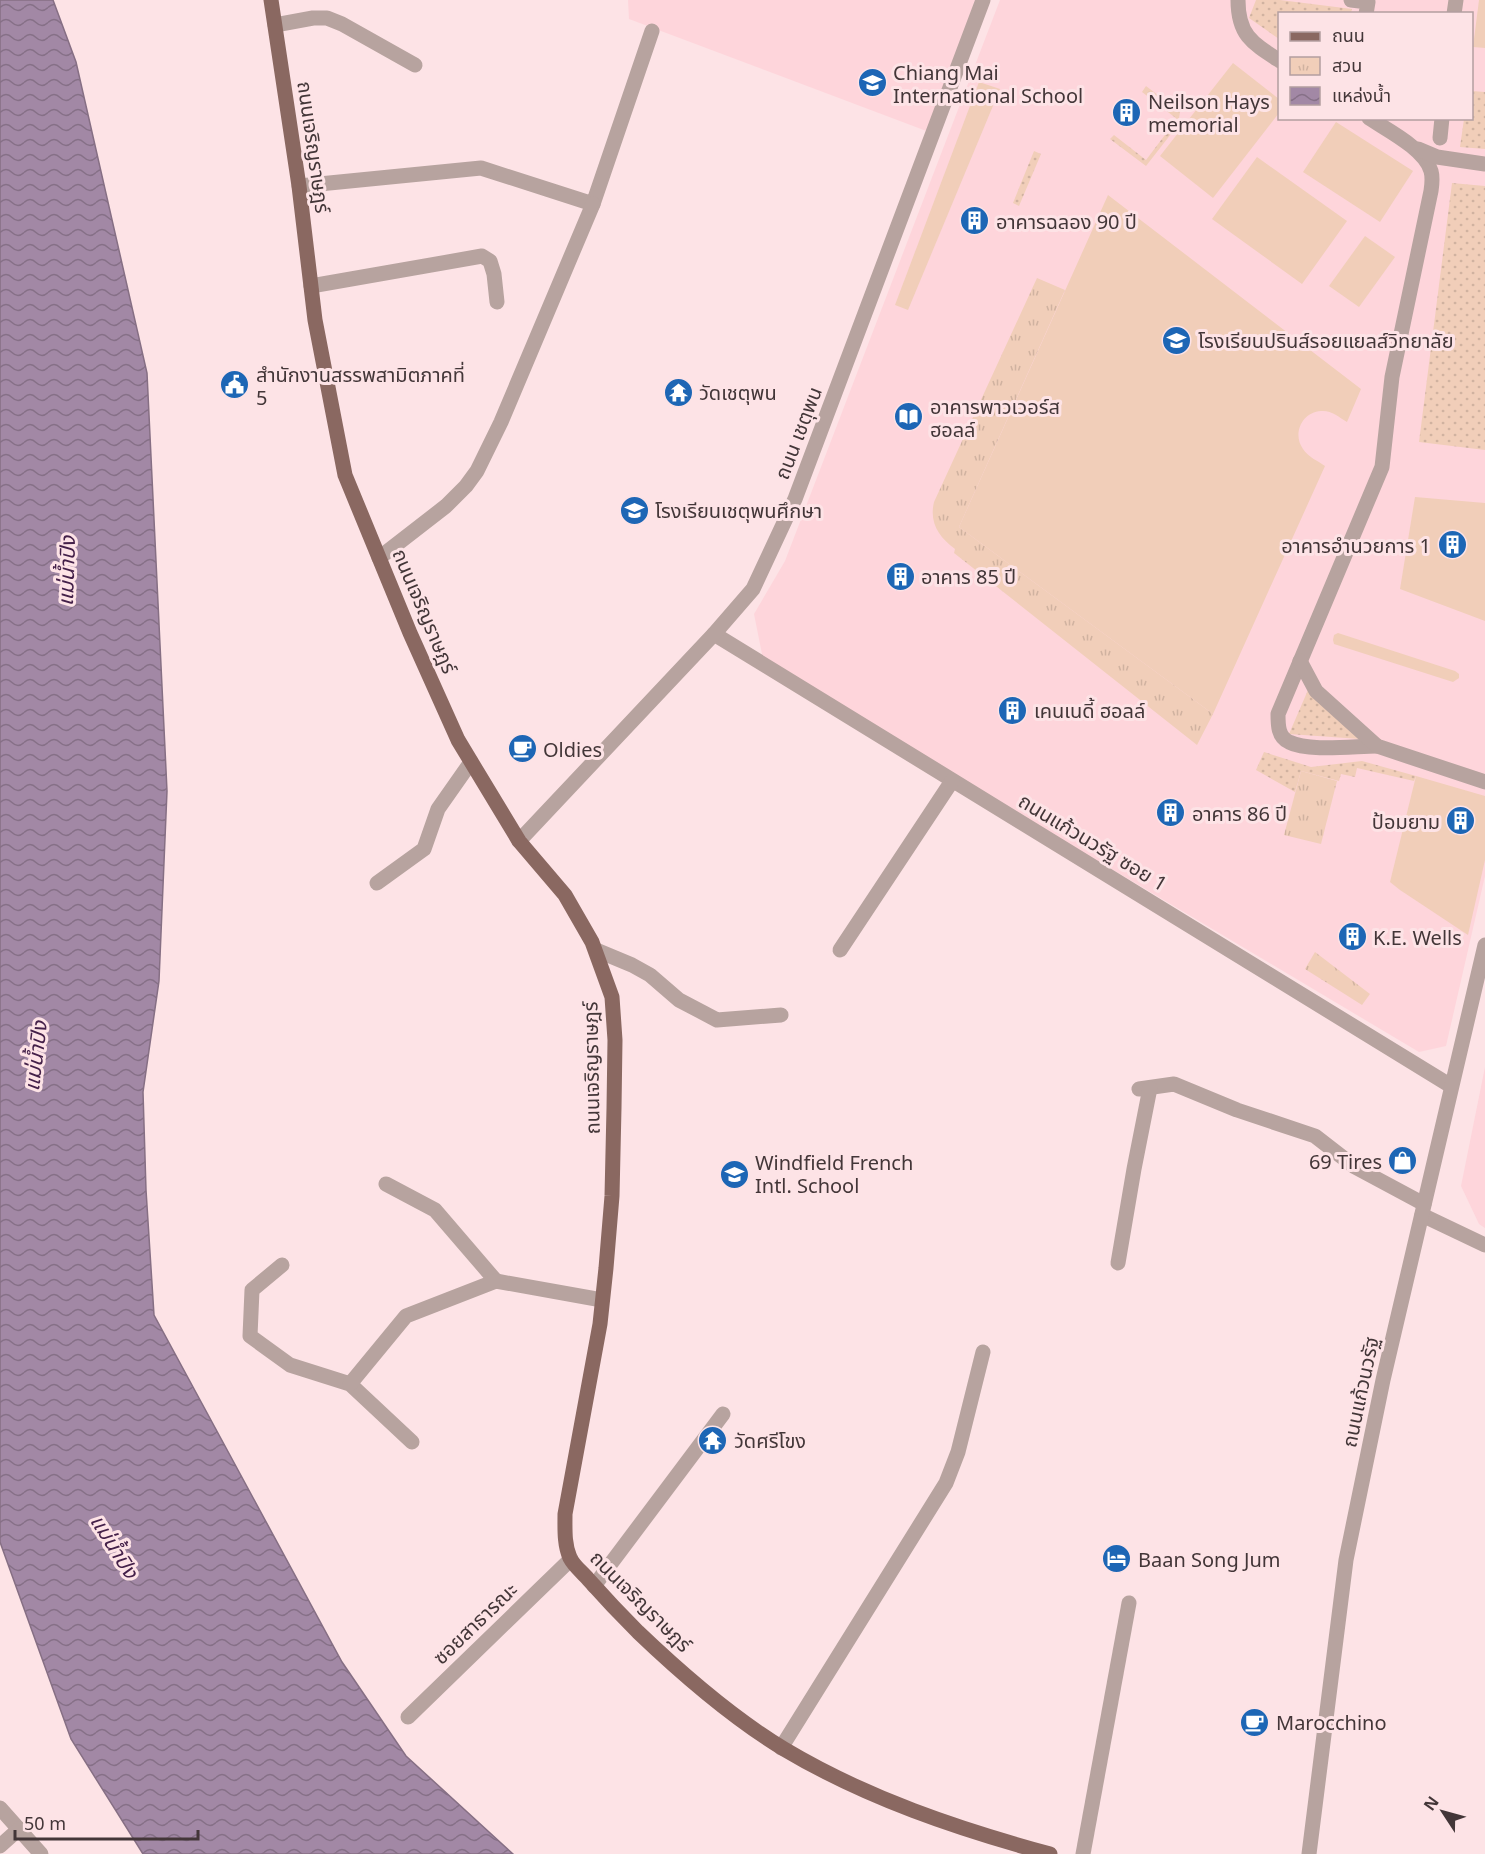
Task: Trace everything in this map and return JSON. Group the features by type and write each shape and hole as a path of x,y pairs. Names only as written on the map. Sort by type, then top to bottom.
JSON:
{"main road":[{"name":"ถนนเจริญราษฎร์","path":"271,0 299,186 315,320 345,475 453,730 519,841 565,895 596,950 612,997 615,1040 612,1196 600,1324 565,1514 565,1538 571,1559 620,1615 665,1658 722,1706 782,1748 824,1772 873,1795 938,1820 1050,1854"}],"street":[{"name":"ถนน เชตุพน","path":"519,841 714,634 753,589 795,499 983,0"},
{"path":"1238,0 1239,17 1243,30 1252,42 1278,60"},
{"path":"1351,0 1368,2 1366,12"},
{"path":"275,25 327,18 416,65"},
{"path":"379,558 446,506 477,471 501,422 593,204 652,31"},
{"path":"1372,120 1408,144 1437,157 1485,164"},
{"path":"1440,138 1442,120"},
{"path":"1408,144 1426,161 1431,170 1432,180 1392,377 1382,467 1278,714 1278,729 1288,742 1308,747 1377,746 1485,782"},
{"path":"299,186 481,168 593,204"},
{"path":"311,286 482,256 490,261 498,302"},
{"name":"ถนนแก้วนวรัฐ ซอย 1","path":"714,634 1451,1086"},
{"path":"1300,661 1316,691 1377,746"},
{"path":"377,884 424,849 438,809 471,762"},
{"path":"840,950 952,781"},
{"name":"ถนนแก้วนวรัฐ","path":"1309,1854 1346,1560 1383,1380 1485,945"},
{"path":"596,950 650,975 679,1000 717,1020 781,1015"},
{"path":"1118,1263 1145,1089 1174,1084 1237,1110 1316,1136 1355,1167 1423,1210 1485,1245"},
{"path":"387,1184 435,1210 496,1281"},
{"path":"282,1264 252,1290 250,1336 290,1365 350,1384 412,1442"},
{"path":"350,1384 406,1316 496,1281 602,1300"},
{"path":"782,1748 946,1483 958,1452 983,1352"},
{"path":"594,1586 723,1414"},
{"name":"ซอยสาธารณะ","path":"408,1717 571,1559"},
{"path":"1083,1854 1129,1603"},
{"path":"0,1808 41,1854"},
{"path":"0,1846 20,1829"}],"shaded area":[{"name":"Chiang Mai International School","path":"628,0 975,0 929,132 629,19"},
{"name":"โรงเรียนปรินส์รอยแยลส์วิทยาลัย","path":"1000,0 1485,0 1485,876 1446,1046 1419,1052 1120,874 992,801 763,659 754,614 785,561"},
{"path":"1485,1067 1485,1228 1479,1224 1461,1186"}],"green space":[{"path":"1256,0 1280,0 1352,9 1351,12 1278,12 1278,38 1249,18"},
{"path":"1479,0 1485,0 1485,48 1473,47"},
{"path":"1233,63 1278,98 1278,114 1213,198 1160,156"},
{"path":"979,82 1000,89 908,310 895,305"},
{"path":"1146,86 1180,112 1178,125 1146,166 1110,139 1114,135 1146,160 1177,119 1142,92"},
{"path":"1473,91 1485,92 1485,149 1460,147 1464,120 1473,120"},
{"path":"1336,122 1413,171 1380,222 1303,172"},
{"path":"1034,151 1041,154 1019,206 1013,203"},
{"path":"1257,157 1347,221 1302,284 1212,219"},
{"path":"1452,183 1485,186 1485,450 1419,442"},
{"path":"1108,195 1361,389 1347,422 1332,413 1321,411 1309,415 1301,425 1298,437 1303,449 1310,457 1325,466 1213,714 959,527"},
{"path":"1365,236 1395,257 1359,307 1329,286"},
{"path":"1037,278 1065,290 959,527 1213,714 1197,745 954,553 955,549 944,540 934,523 934,502"},
{"name":"อาคารอำนวยการ 1","path":"1415,497 1485,503 1485,621 1400,589"},
{"path":"1338,633 1455,671 1459,674 1459,678 1453,682 1334,644 1334,635"},
{"path":"1308,690 1360,739 1289,734"},
{"path":"1264,752 1311,767 1362,761 1416,776 1414,781 1357,768 1355,777 1341,774 1339,781 1301,771 1295,792 1256,770"},
{"path":"1301,771 1337,781 1321,844 1284,835"},
{"path":"1416,776 1485,796 1485,860 1468,935 1390,882"},
{"path":"1315,952 1370,994 1362,1005 1305,969"}],"water":[{"name":"แม่น้ำปิง","path":"0,0 53,0 76,62 147,373 167,791 159,981 143,1092 146,1190 154,1315 342,1662 406,1756 513,1854 143,1854 71,1739 0,1542"}],"place":[{"name":"Chiang Mai International School","path":"872,83"},
{"name":"Neilson Hays memorial","path":"1127,113"},
{"name":"อาคารฉลอง 90 ปี","path":"975,221"},
{"name":"โรงเรียนปรินส์รอยแยลส์วิทยาลัย","path":"1177,340"},
{"name":"สำนักงานสรรพสามิตภาคที่ 5","path":"235,385"},
{"name":"วัดเชตุพน","path":"678,392"},
{"name":"อาคารพาวเวอร์ส ฮอลล์","path":"909,417"},
{"name":"โรงเรียนเชตุพนศึกษา","path":"634,510"},
{"name":"อาคารอำนวยการ 1","path":"1452,545"},
{"name":"อาคาร 85 ปี","path":"900,576"},
{"name":"เคนเนดี้ ฮอลล์","path":"1013,710"},
{"name":"Oldies","path":"522,749"},
{"name":"อาคาร 86 ปี","path":"1171,813"},
{"name":"ป้อมยาม","path":"1461,821"},
{"name":"K.E. Wells","path":"1352,937"},
{"name":"69 Tires","path":"1403,1161"},
{"name":"Windfield French Intl. School","path":"734,1174"},
{"name":"วัดศรีโขง","path":"713,1440"},
{"name":"Baan Song Jum","path":"1117,1559"},
{"name":"Marocchino","path":"1255,1722"}]}
